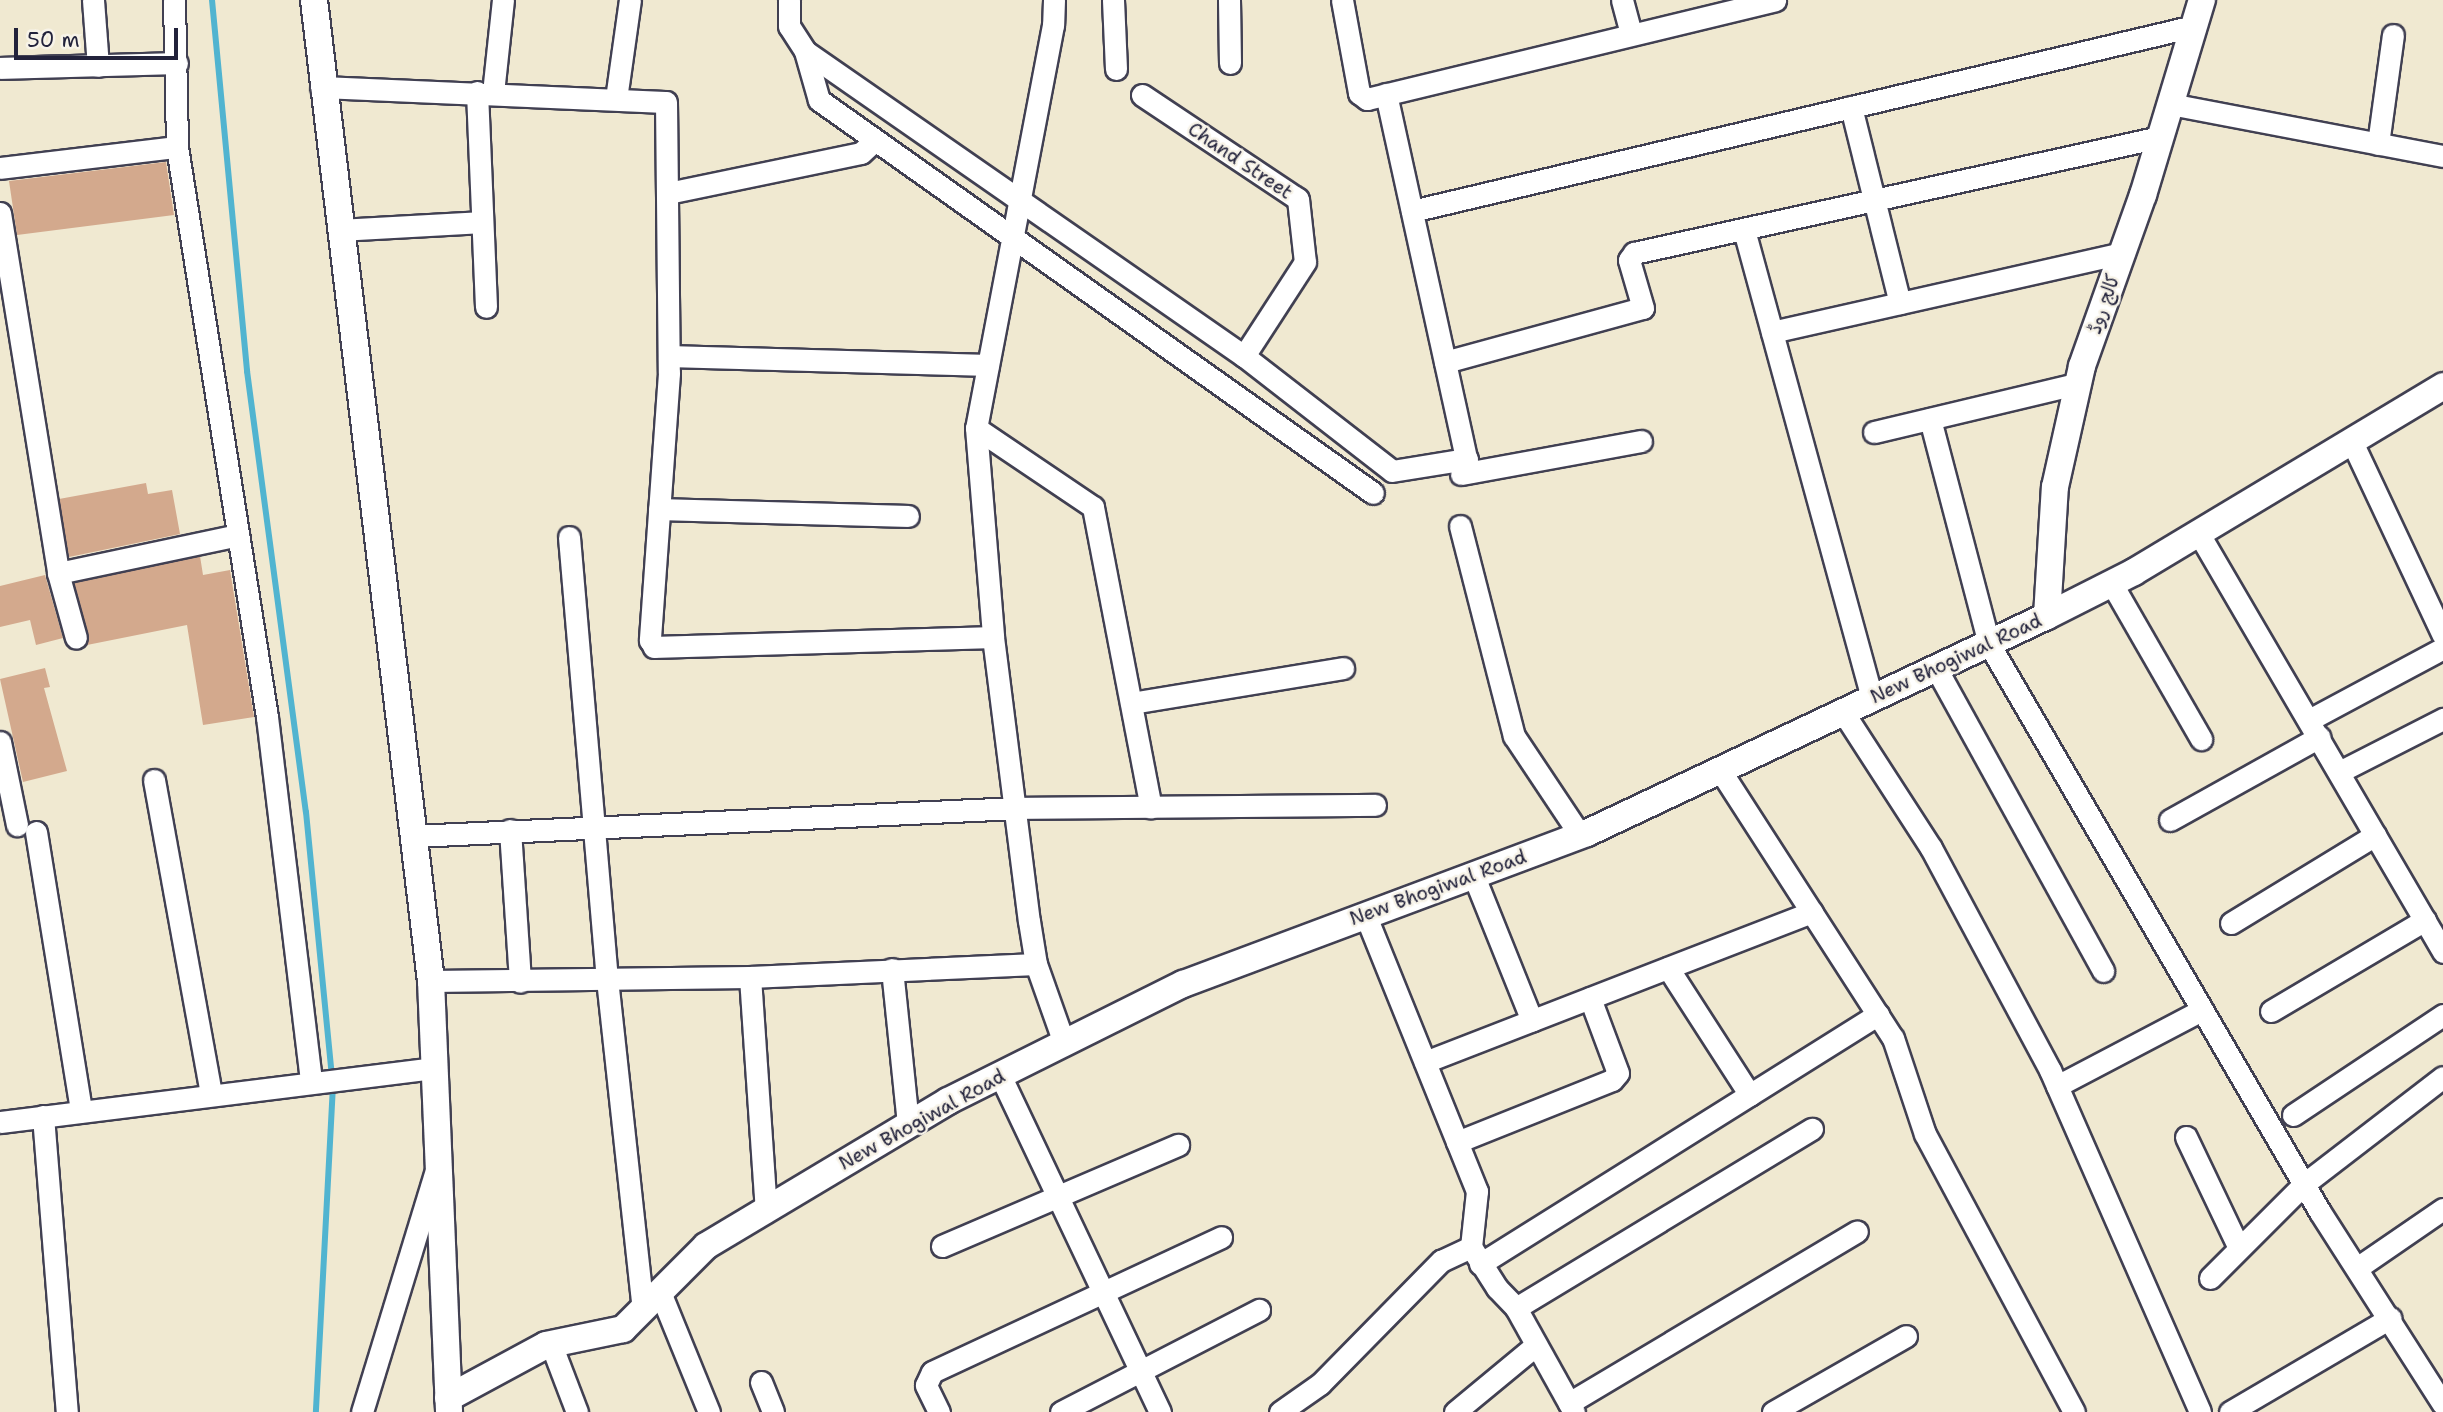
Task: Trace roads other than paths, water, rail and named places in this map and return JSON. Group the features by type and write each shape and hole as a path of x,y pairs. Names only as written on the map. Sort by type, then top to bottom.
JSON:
{"street":[{"path":"93,0 98,66"},
{"path":"174,0 177,147 267,717 316,1082"},
{"path":"314,0 321,87 431,981 448,1405"},
{"path":"486,307 482,222 485,92 503,0"},
{"path":"616,99 630,0"},
{"path":"789,0 789,26 805,51 819,100 874,141 1011,233 1373,493"},
{"path":"1054,0 976,428 993,637 1036,964 1064,1043"},
{"path":"1113,0 1116,69"},
{"path":"1229,0 1230,63"},
{"path":"1342,0 1359,93 1367,99 1775,0"},
{"path":"1622,0 1631,34"},
{"name":"کالج روڈ","path":"2047,616 2055,487 2079,383 2123,253 2202,0"},
{"path":"1412,211 2194,26"},
{"path":"2378,144 2393,35"},
{"path":"805,51 1244,356 1392,471 1466,469 1641,441"},
{"path":"0,68 177,64"},
{"path":"321,87 485,92 666,102 669,356 650,640 660,649 993,637"},
{"path":"845,118 864,90"},
{"path":"1386,94 1466,469"},
{"name":"Chand Street","path":"1142,95 1298,199 1305,262 1244,356"},
{"path":"2170,104 2443,156"},
{"path":"1851,107 1900,303"},
{"path":"1445,362 1643,308 1629,256 2160,137"},
{"path":"668,193 861,153 874,141"},
{"path":"0,168 177,147"},
{"path":"0,213 58,573 76,638"},
{"path":"340,230 482,222"},
{"path":"1744,230 1872,698"},
{"path":"1772,332 2123,253"},
{"path":"669,356 988,365"},
{"path":"1874,432 2079,383"},
{"name":"New Bhogiwal Road","path":"448,1405 551,1344 623,1329 706,1246 908,1125 1000,1075 1183,984 1580,835 1989,644 2112,584 2443,387"},
{"path":"1930,419 1989,644 2304,1184 2443,1404"},
{"path":"976,428 1093,507 1151,807"},
{"path":"2352,442 2443,635"},
{"path":"660,509 908,516"},
{"path":"1460,526 1514,736 1580,835"},
{"path":"2199,534 2443,953"},
{"path":"58,573 238,535"},
{"path":"569,537 607,979 651,1301 709,1412"},
{"path":"2112,584 2200,739"},
{"path":"2170,820 2443,648"},
{"path":"1132,703 1343,668"},
{"path":"1936,668 2103,971"},
{"path":"1843,712 1930,848 2057,1086 2200,1412"},
{"path":"2339,772 2443,719"},
{"path":"0,742 27,829 81,1111"},
{"path":"1720,769 1893,1038 1925,1134 2074,1412"},
{"path":"154,780 211,1094"},
{"path":"414,836 1016,808 1375,805"},
{"path":"510,830 520,982"},
{"path":"2231,923 2375,835"},
{"path":"1473,874 1532,1021"},
{"path":"1425,1062 1812,912"},
{"path":"1365,914 1477,1191 1476,1256 1516,1308 1572,1407 1857,1231"},
{"path":"2271,1011 2425,920"},
{"path":"431,981 520,982 750,976 1036,964"},
{"path":"1668,968 1750,1094"},
{"path":"892,969 908,1125"},
{"path":"750,976 765,1210"},
{"path":"1457,1142 1612,1080 1618,1073 1590,998"},
{"path":"2057,1086 2202,1010"},
{"path":"1280,1412 1320,1384 1441,1261 1476,1256 1750,1094 1878,1014"},
{"path":"2293,1115 2443,1015"},
{"path":"0,1122 435,1068"},
{"path":"1000,1075 1160,1412"},
{"path":"2210,1278 2304,1184 2443,1077"},
{"path":"43,1116 67,1412"},
{"path":"1516,1308 1812,1129"},
{"path":"2186,1137 2239,1248"},
{"path":"942,1246 1178,1145"},
{"path":"362,1412 437,1167"},
{"path":"2357,1268 2443,1209"},
{"path":"939,1412 926,1385 932,1372 1221,1237"},
{"path":"1061,1412 1259,1310"},
{"path":"2230,1412 2390,1318"},
{"path":"1773,1412 1906,1336"},
{"path":"551,1344 577,1412"},
{"path":"1455,1412 1536,1345"},
{"path":"761,1382 773,1412"}],"waterway":[{"path":"212,0 247,371 306,812 333,1085 316,1412"}]}
